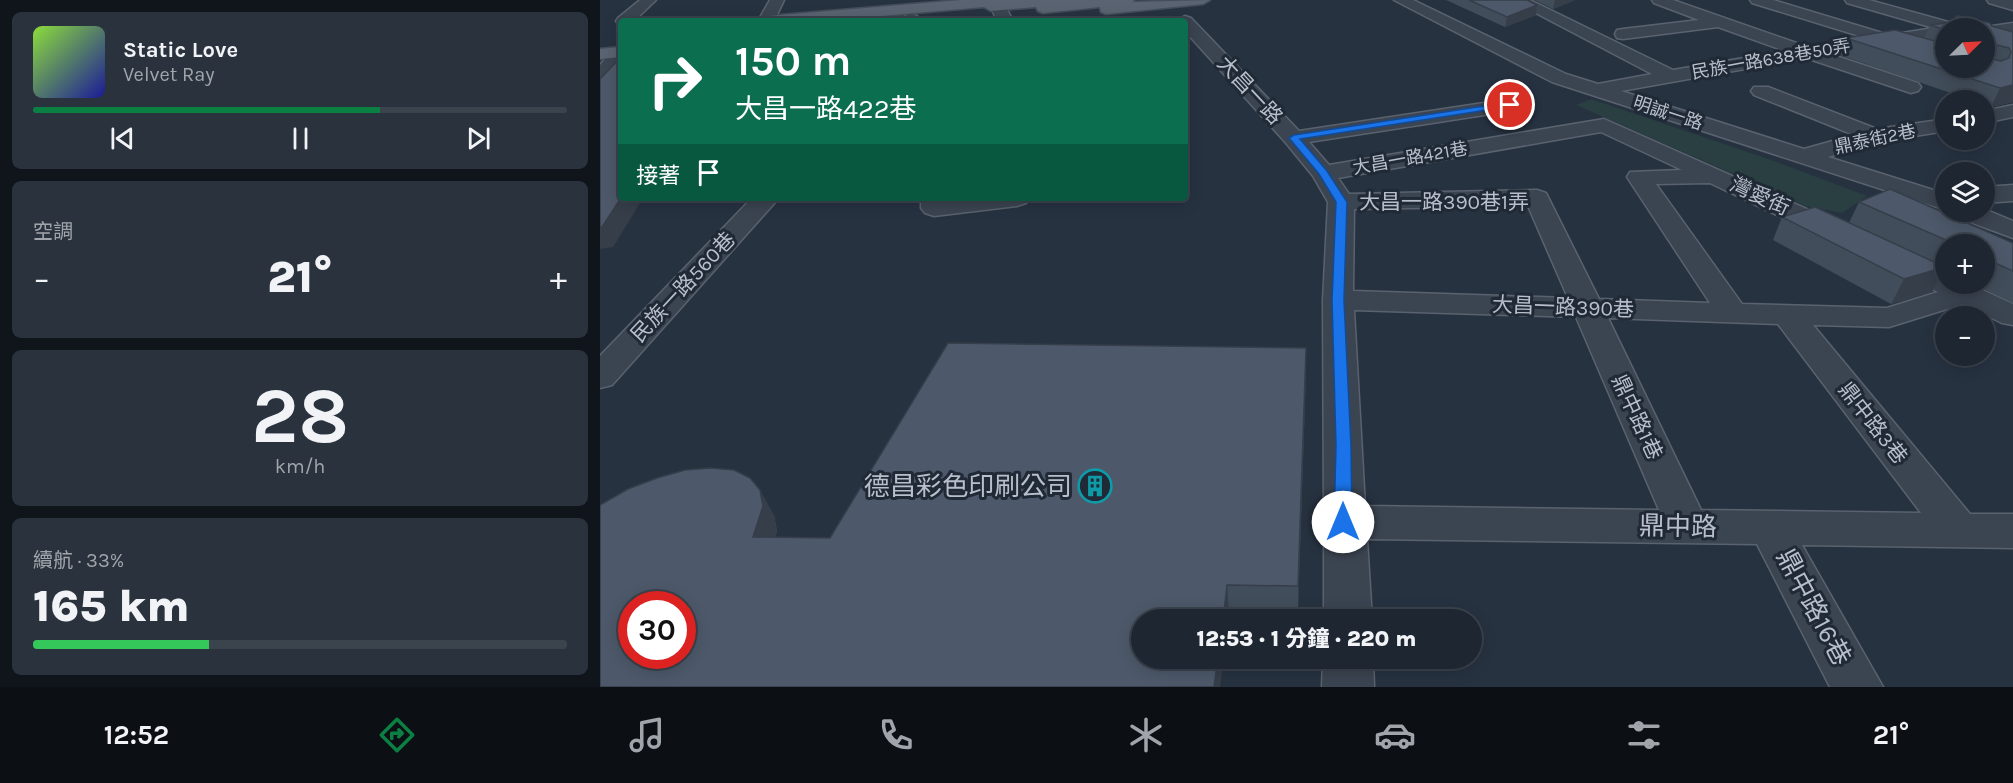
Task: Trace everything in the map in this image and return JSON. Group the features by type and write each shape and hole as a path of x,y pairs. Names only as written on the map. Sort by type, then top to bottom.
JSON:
{"main road":[{"path":"926,18 1064,0"},
{"path":"863,18 1127,0"},
{"path":"822,18 1002,8 1176,11 1203,0"},
{"path":"985,18 1002,8"},
{"path":"600,47 617,34"},
{"path":"600,54 618,52"}],"street":[{"path":"632,18 649,0"},
{"path":"769,18 777,0"},
{"name":"明誠一路","path":"1401,0 1559,78 1935,197"},
{"path":"1518,0 1670,76"},
{"path":"1659,0 1777,43 1911,87"},
{"path":"1807,0 1924,34"},
{"path":"1852,0 1935,22"},
{"path":"1994,0 2013,5"},
{"path":"1754,7 1794,28"},
{"path":"1754,7 1935,54"},
{"path":"1623,34 1720,22"},
{"name":"大昌一路","path":"1188,24 1294,138 1323,173 1341,202"},
{"path":"1995,32 2013,28"},
{"name":"民族一路638巷50弄","path":"1596,90 1813,54 1885,39 1935,32"},
{"path":"1816,35 1849,46"},
{"path":"1995,38 2013,44"},
{"path":"1694,55 1777,43"},
{"path":"600,76 618,55"},
{"path":"1825,78 1880,97"},
{"path":"1761,91 1875,136"},
{"path":"1294,138 1510,105"},
{"path":"1912,109 1935,116"},
{"path":"1995,115 2013,111"},
{"name":"大昌一路421巷","path":"1323,173 1604,125"},
{"name":"灣愛街","path":"1604,125 1935,279"},
{"name":"鼎泰街2巷","path":"1805,156 1875,136 1935,127"},
{"path":"1718,177 1640,177 1732,312"},
{"path":"1995,194 2013,193"},
{"name":"大昌一路390巷1弄","path":"1341,202 1537,198 1587,307"},
{"name":"民族一路560巷","path":"600,377 613,351 763,201"},
{"path":"934,201 934,208 992,201"},
{"path":"1341,202 1338,300 1347,609"},
{"path":"1993,222 2013,230"},
{"name":"大昌一路390巷","path":"1338,300 1889,318 1961,294"},
{"name":"灣愛街","path":"1966,294 2013,316"},
{"name":"鼎中路1巷","path":"1587,307 1687,526"},
{"name":"鼎中路3巷","path":"1787,314 1959,531"},
{"name":"鼎中路","path":"1343,522 2013,531"},
{"name":"鼎中路16巷","path":"1770,527 1857,687"},
{"path":"1348,669 1348,687"}],"green space":[{"path":"1591,99 1777,162 1867,196 1842,213 1806,206 1576,105"}],"building":[{"path":"1469,0 1527,0 1537,5 1507,17"},
{"path":"1995,27 2013,32 2013,85 2000,88 1969,78 1995,78 1995,60 2001,61 2009,58 2011,52 2009,48 1995,44"},
{"path":"1895,30 1935,41 1935,67 1846,38"},
{"path":"618,60 619,201 600,228 600,79"},
{"path":"1890,189 1935,209 1935,222 1965,222 1992,234 1935,235 1859,202"},
{"path":"1815,207 1935,262 1935,270 1904,279 1782,217"},
{"path":"1995,235 2013,243 2013,271 1995,263"},
{"path":"948,343 1306,348 1298,586 1227,585 1224,609 1131,609 1131,669 1216,669 1214,687 600,687 600,505 628,489 685,470 711,468 734,470 750,478 760,490 763,506 753,537 830,538"}],"place":[{"name":"德昌彩色印刷公司","path":"1095,486"}],"route":[{"path":"1343,522 1344,446 1338,300 1341,202 1323,173 1294,138 1510,105"}]}
